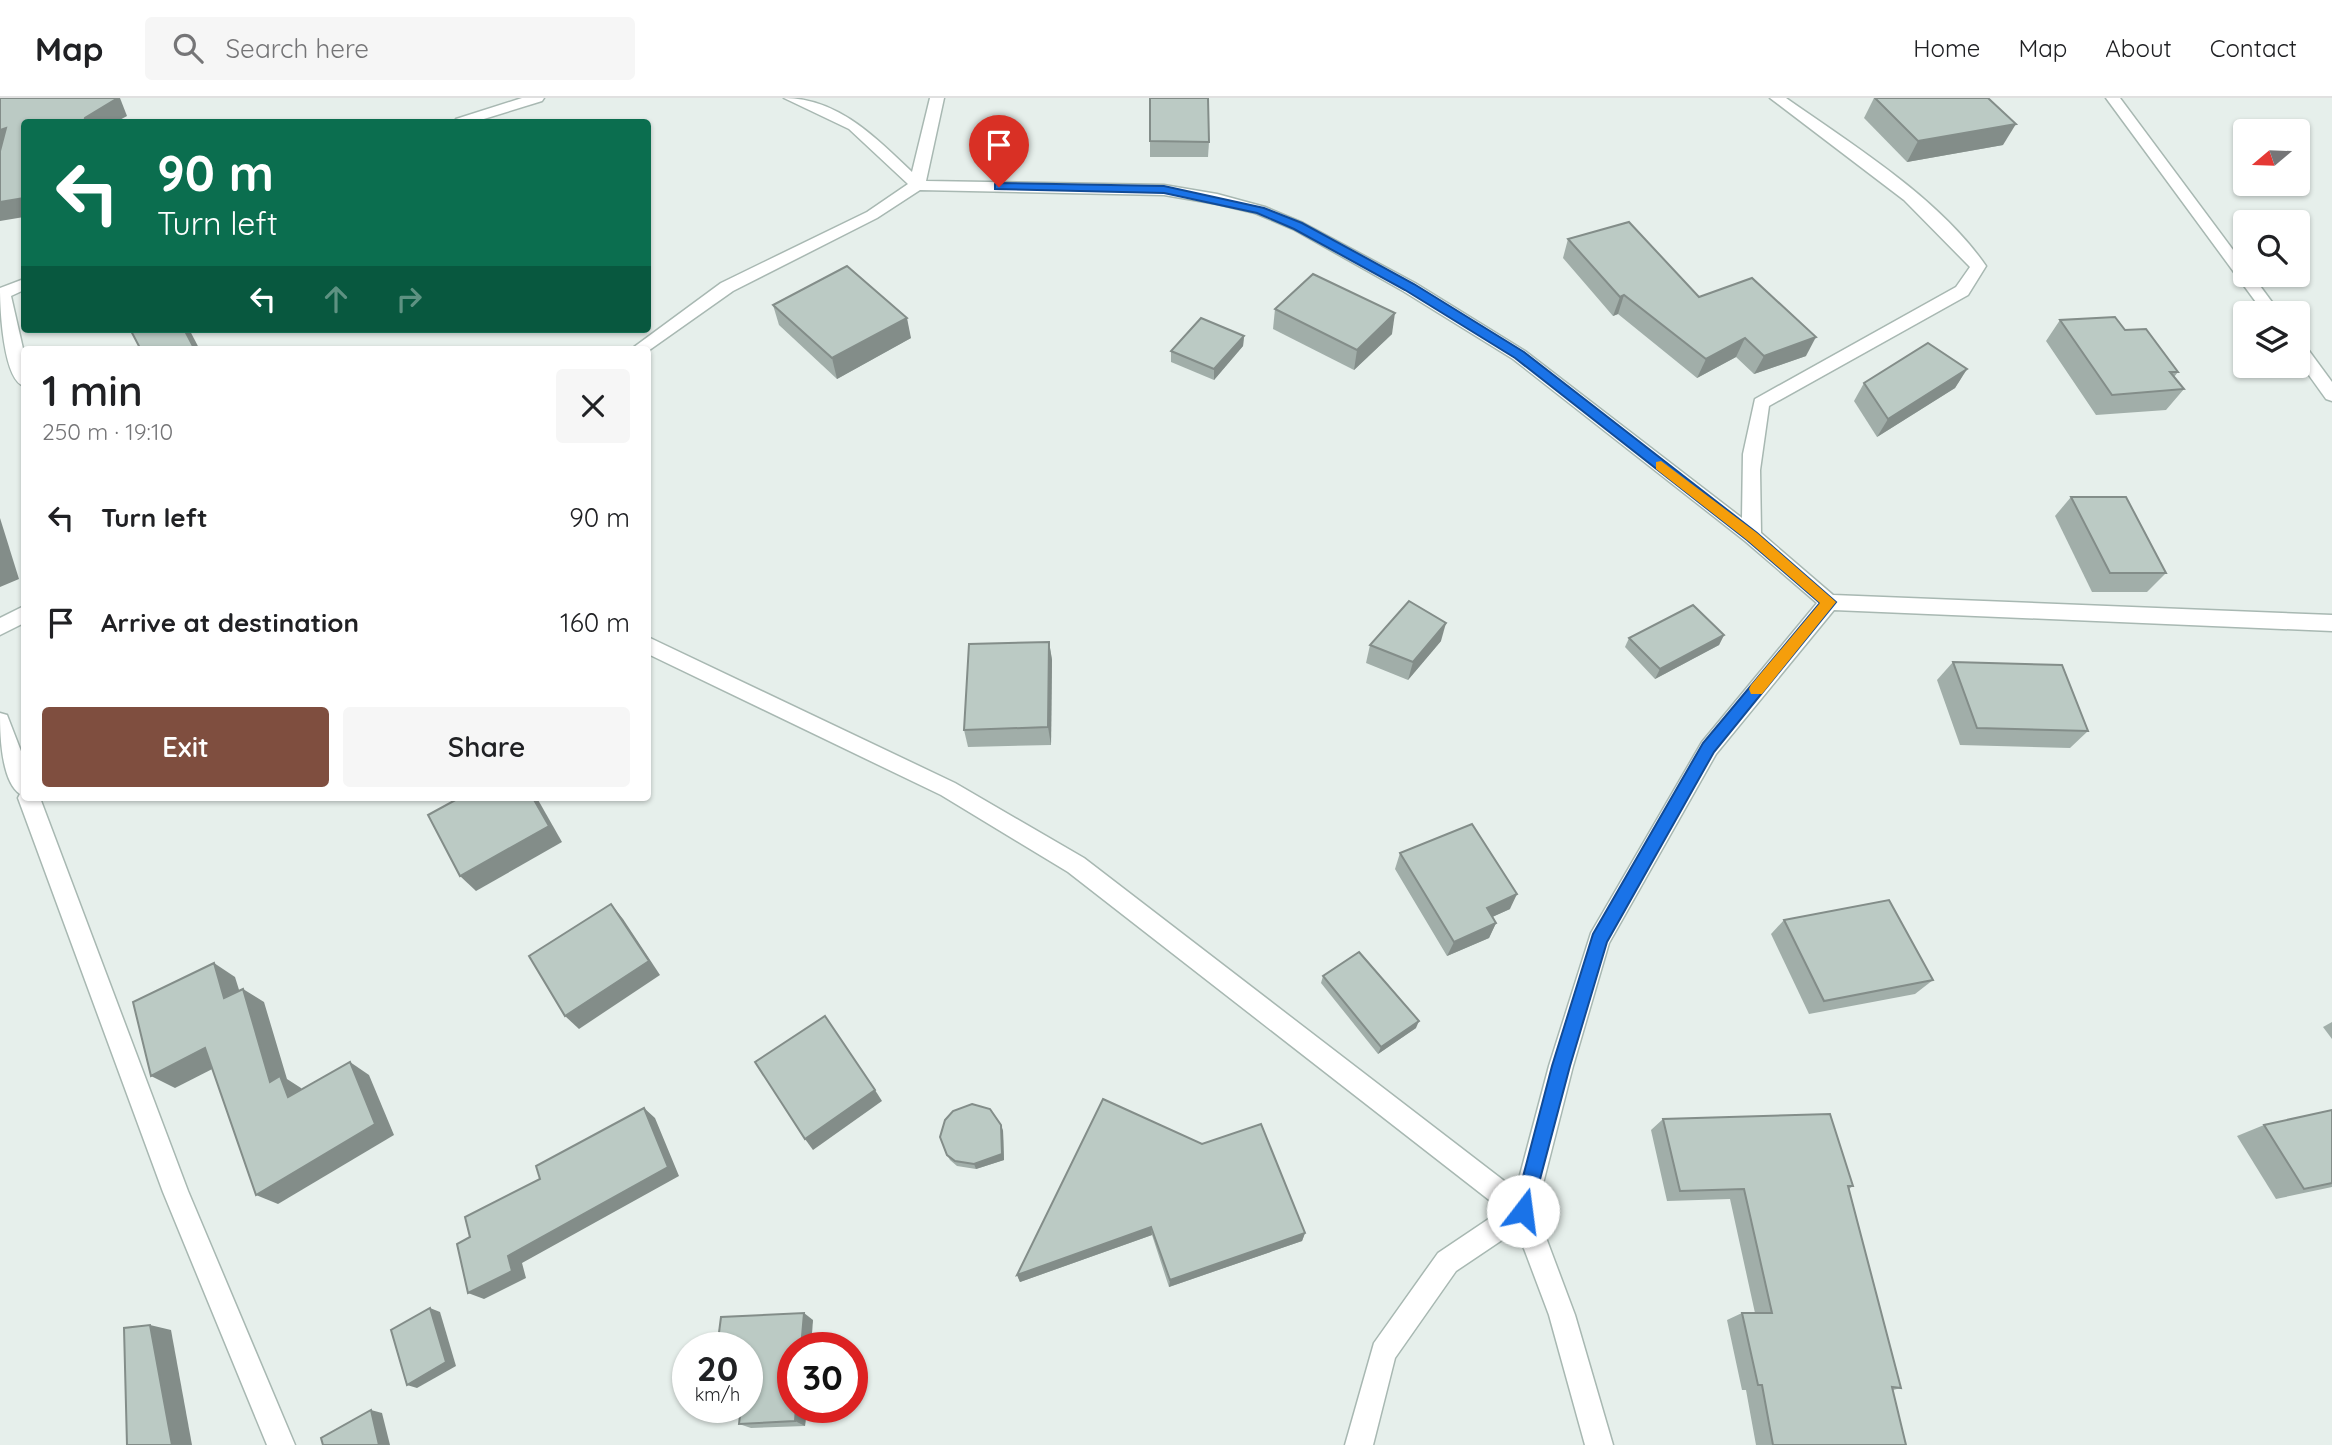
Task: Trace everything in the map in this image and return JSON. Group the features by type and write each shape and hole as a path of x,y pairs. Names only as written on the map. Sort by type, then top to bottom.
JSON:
{"street":[{"path":"470,119 537,98"},
{"path":"791,98 854,126 916,185"},
{"path":"916,185 937,98"},
{"path":"1752,536 1750,451 1761,403 1962,291 1978,266 1952,233 1876,169 1777,98"},
{"path":"2113,98 2263,301"},
{"path":"644,346 727,287 872,215 916,185 1164,190 1260,210 1298,226 1409,287 1519,355 1752,536 1829,602 2332,622"},
{"path":"21,285 1,294 21,370"},
{"path":"2310,365 2332,395"},
{"path":"1359,1445 1383,1352 1447,1262 1523,1211 1561,1066 1599,940 1709,748 1829,602"},
{"path":"0,627 21,616"},
{"path":"651,646 948,789 1076,865 1523,1211 1562,1315 1599,1445"},
{"path":"0,720 21,778"},
{"path":"30,801 176,1192 281,1445"}],"building":[{"path":"0,98 116,99 85,119 21,119 21,198 0,202 0,151 6,128 0,130"},
{"path":"1150,98 1208,98 1209,142 1150,141"},
{"path":"1875,98 1988,98 2016,124 1918,141"},
{"path":"1629,222 1699,297 1752,278 1816,337 1764,356 1745,338 1706,359 1624,295 1620,297 1568,239"},
{"path":"847,266 907,318 832,358 773,305"},
{"path":"1313,274 1395,313 1357,350 1275,309"},
{"path":"2115,317 2125,330 2146,329 2178,372 2170,372 2184,389 2112,395 2060,320"},
{"path":"1201,318 1244,336 1214,369 1171,351"},
{"path":"132,333 186,333 193,346 139,346"},
{"path":"1928,343 1967,369 1888,419 1864,383"},
{"path":"2071,497 2126,497 2166,573 2110,573"},
{"path":"1409,601 1446,623 1413,662 1370,645"},
{"path":"1693,605 1724,635 1660,669 1629,638"},
{"path":"1049,642 1048,727 964,730 969,644"},
{"path":"1953,662 2062,665 2088,731 1977,728"},
{"path":"454,801 535,801 549,826 460,876 428,815"},
{"path":"1472,824 1517,894 1487,908 1496,923 1454,942 1400,853"},
{"path":"1889,900 1933,980 1824,1001 1784,920"},
{"path":"611,904 649,961 565,1016 529,956"},
{"path":"1359,952 1419,1021 1381,1047 1323,976"},
{"path":"214,963 224,998 243,989 270,1082 280,1076 288,1097 350,1062 375,1124 256,1195 205,1048 151,1076 133,1002"},
{"path":"825,1016 875,1090 805,1139 755,1062"},
{"path":"1103,1099 1202,1144 1261,1124 1305,1233 1170,1280 1151,1227 1017,1275"},
{"path":"972,1104 990,1109 1001,1125 1002,1154 974,1164 955,1161 947,1155 940,1137 945,1120 953,1111"},
{"path":"644,1108 668,1167 508,1256 512,1271 468,1293 457,1244 470,1237 465,1217 540,1179 536,1166"},
{"path":"2332,1110 2332,1183 2304,1189 2264,1125"},
{"path":"1830,1114 1853,1186 1848,1186 1901,1388 1892,1387 1906,1445 1773,1445 1762,1385 1758,1385 1742,1313 1772,1313 1744,1189 1680,1191 1663,1119"},
{"path":"430,1308 446,1362 407,1385 391,1330"},
{"path":"804,1313 802,1332 777,1332 777,1422 763,1423 763,1332 719,1332 721,1317"},
{"path":"150,1325 172,1445 127,1445 124,1328"},
{"path":"371,1410 379,1445 323,1445 321,1438"}],"slow traffic":[{"path":"1661,465 1752,536 1829,602 1757,689"}],"route":[{"path":"999,187 1164,190 1260,210 1298,226 1409,287 1519,355 1752,536 1829,602 1709,748 1599,940 1561,1066 1523,1211"}]}
